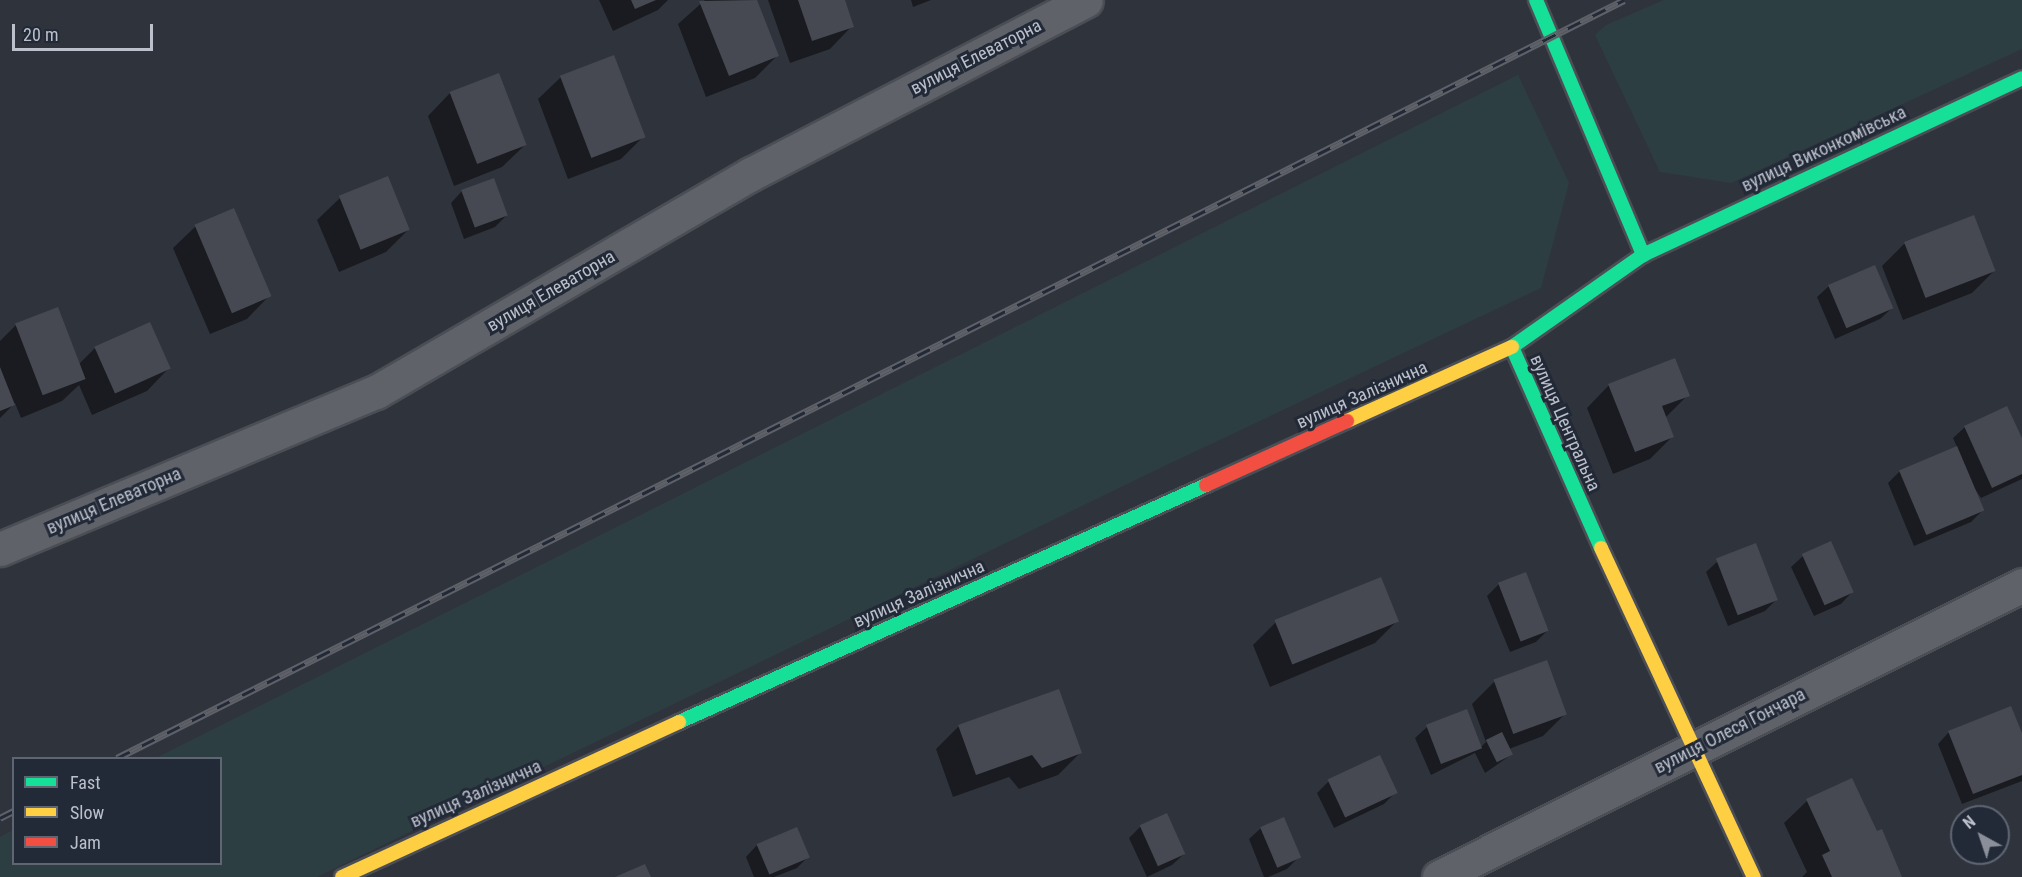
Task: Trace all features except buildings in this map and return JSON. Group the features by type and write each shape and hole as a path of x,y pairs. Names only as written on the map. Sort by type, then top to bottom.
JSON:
{"street":[{"name":"вулиця Елеваторна","path":"0,549 376,392 751,174 1086,0"},
{"path":"1536,0 1643,255"},
{"name":"вулиця Виконкомівська","path":"1643,255 2022,78"},
{"name":"вулиця Центральна","path":"1643,255 1512,347 1754,877"},
{"name":"вулиця Залізнична","path":"342,877 423,837 1512,347"},
{"name":"вулиця Олеся Гончара","path":"1439,877 2022,585"}],"shaded area":[{"path":"1664,0 2022,0 2022,49 1731,183 1660,172 1595,35 1606,25"},
{"path":"1518,75 1569,183 1541,288 1156,470 317,877 0,877 0,837 12,831 12,865 222,865 222,757 158,757"}],"railway":[{"path":"119,757 1624,0"},
{"path":"0,818 12,812"}],"traffic: fast":[{"path":"1536,0 1643,255"},
{"path":"1601,548 1512,347 1643,255 2022,78"},
{"path":"679,722 1206,485"}],"traffic: slow":[{"path":"1347,421 1512,347"},
{"path":"1601,548 1754,877"},
{"path":"342,877 679,722"}],"traffic: jam":[{"path":"1206,485 1347,421"}]}
